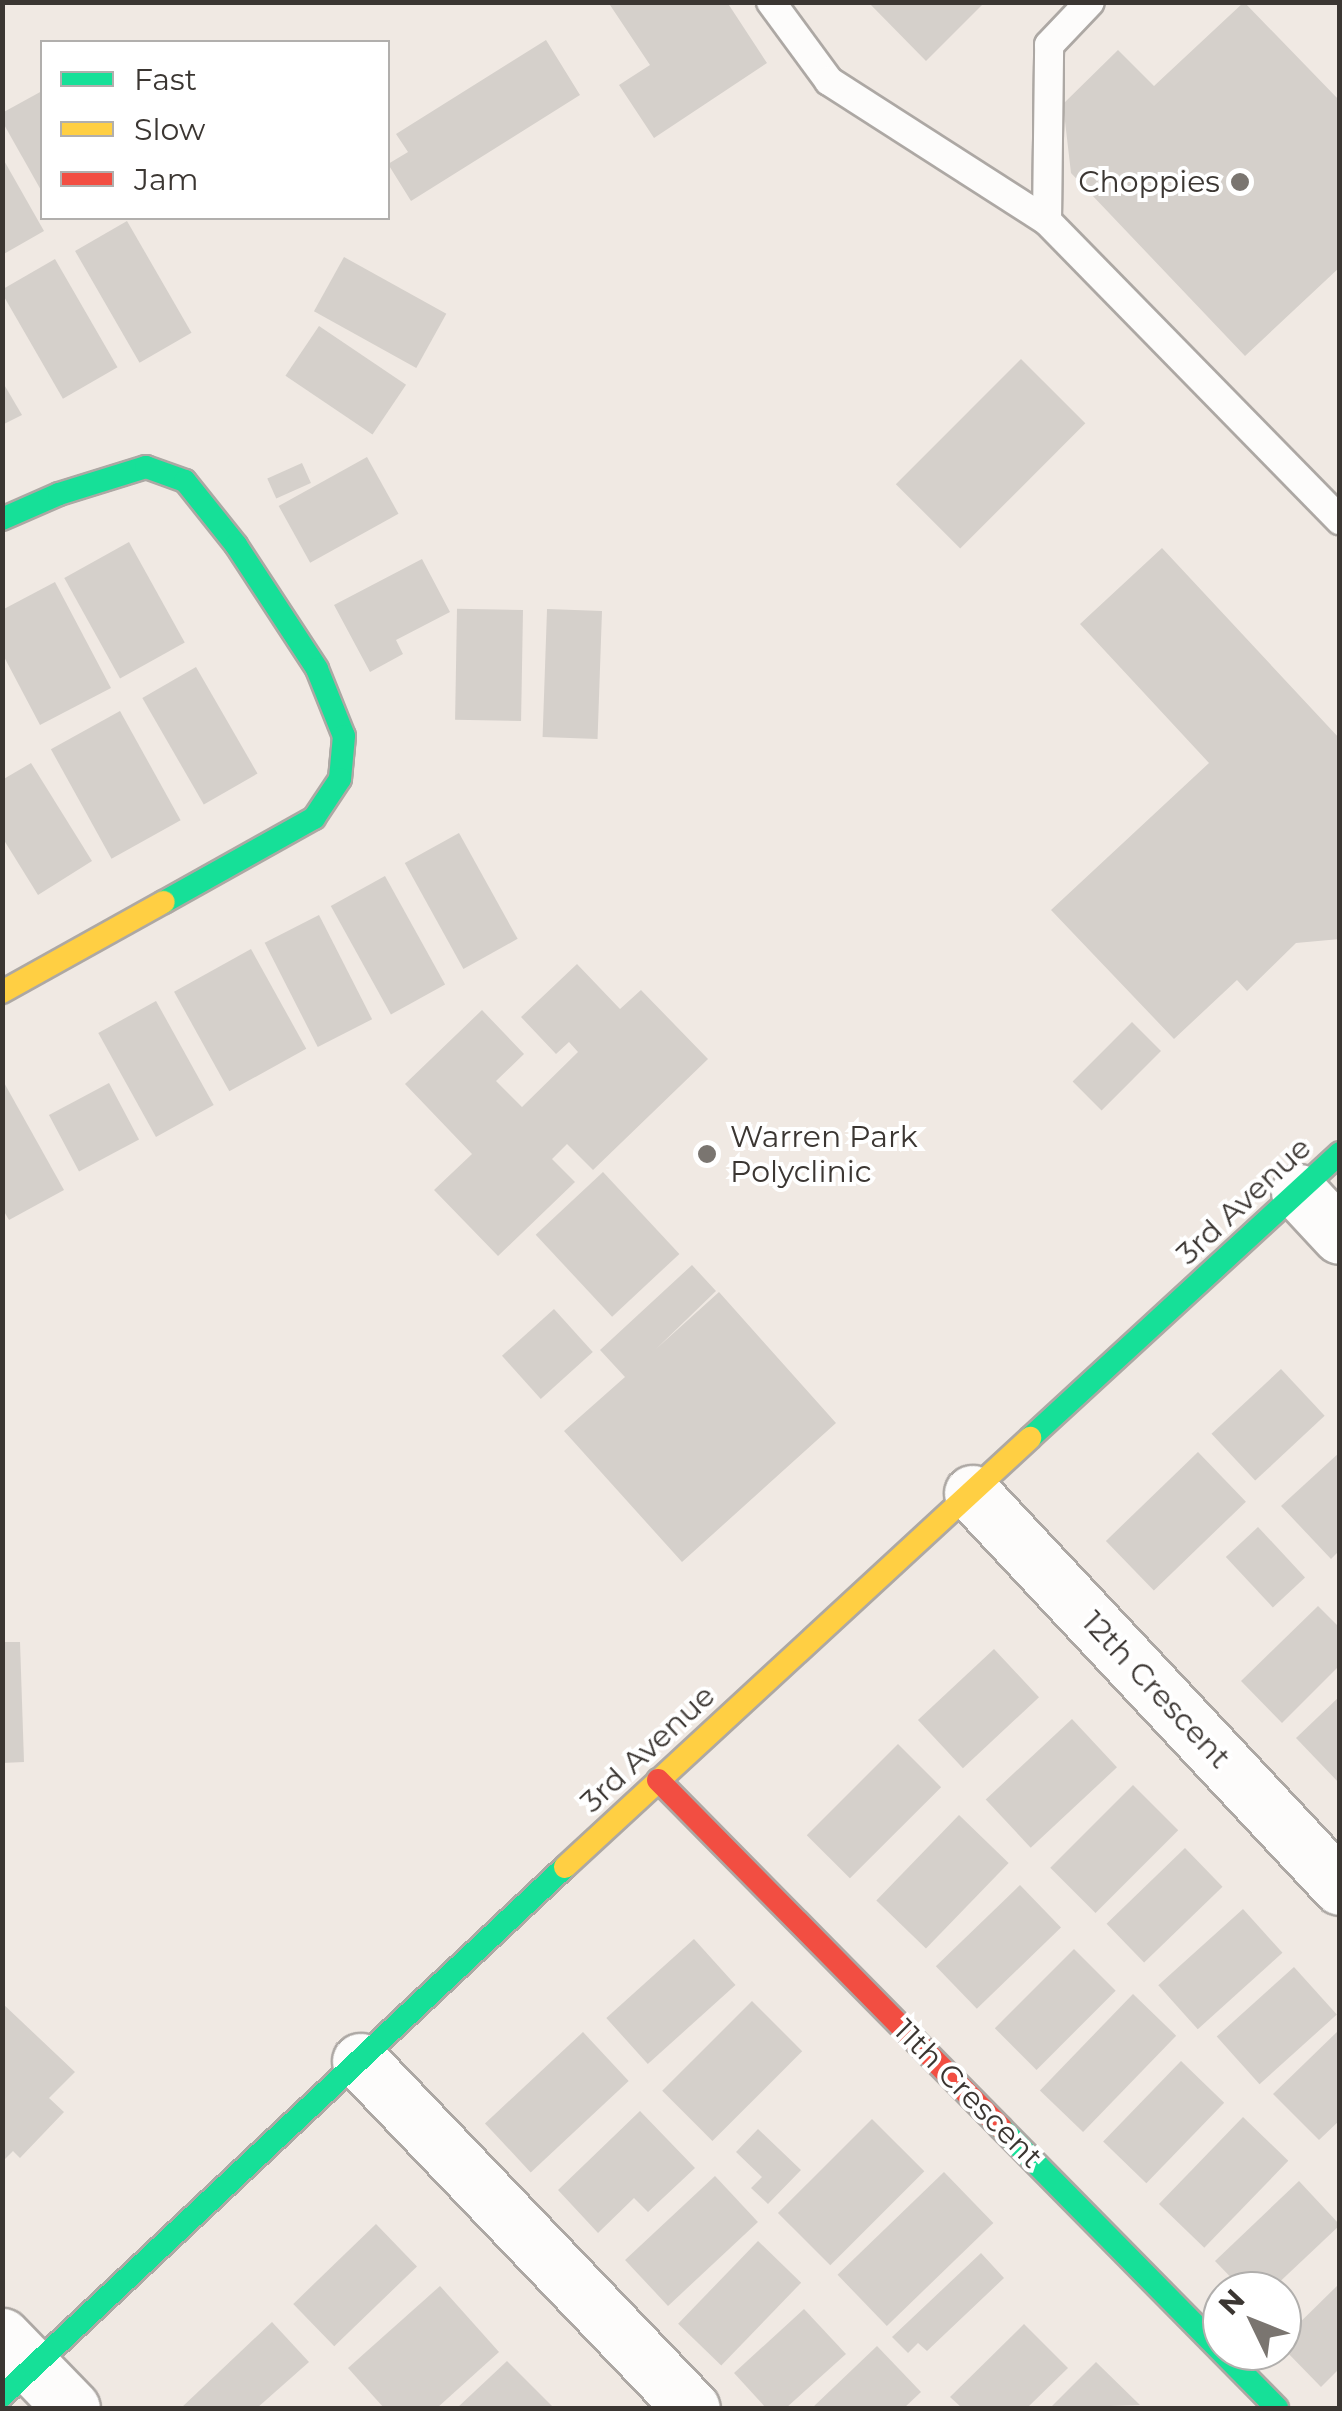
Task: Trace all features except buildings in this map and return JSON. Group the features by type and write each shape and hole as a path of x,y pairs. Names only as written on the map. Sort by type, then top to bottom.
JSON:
{"street":[{"path":"2,519 58,494 146,467 185,480 236,545 317,668 344,736 340,779 314,818 2,992"},
{"name":"3rd Avenue","path":"12,2367 360,2061 658,1780 1340,1154"},
{"path":"1298,1192 1340,1236"},
{"name":"12th Crescent","path":"972,1493 1340,1887"},
{"name":"11th Crescent","path":"658,1780 1277,2408"},
{"path":"360,2061 692,2408"},
{"path":"12,2367 72,2408"}],"lane":[{"path":"770,2 829,81 1047,220 1340,520"},
{"path":"1047,220 1049,45 1090,2"}],"traffic: fast":[{"path":"2,519 59,494 146,467 185,481 236,545 317,669 344,736 340,779 314,818 164,902"},
{"path":"1030,1438 1340,1153"},
{"path":"2,2396 565,1867"},
{"path":"1001,2128 1277,2408"}],"traffic: slow":[{"path":"2,992 164,902"},
{"path":"565,1867 1030,1438"}],"traffic: jam":[{"path":"658,1780 1001,2128"}],"place":[{"name":"Choppies","path":"1240,182"},
{"name":"Warren Park Polyclinic","path":"707,1154"}]}
